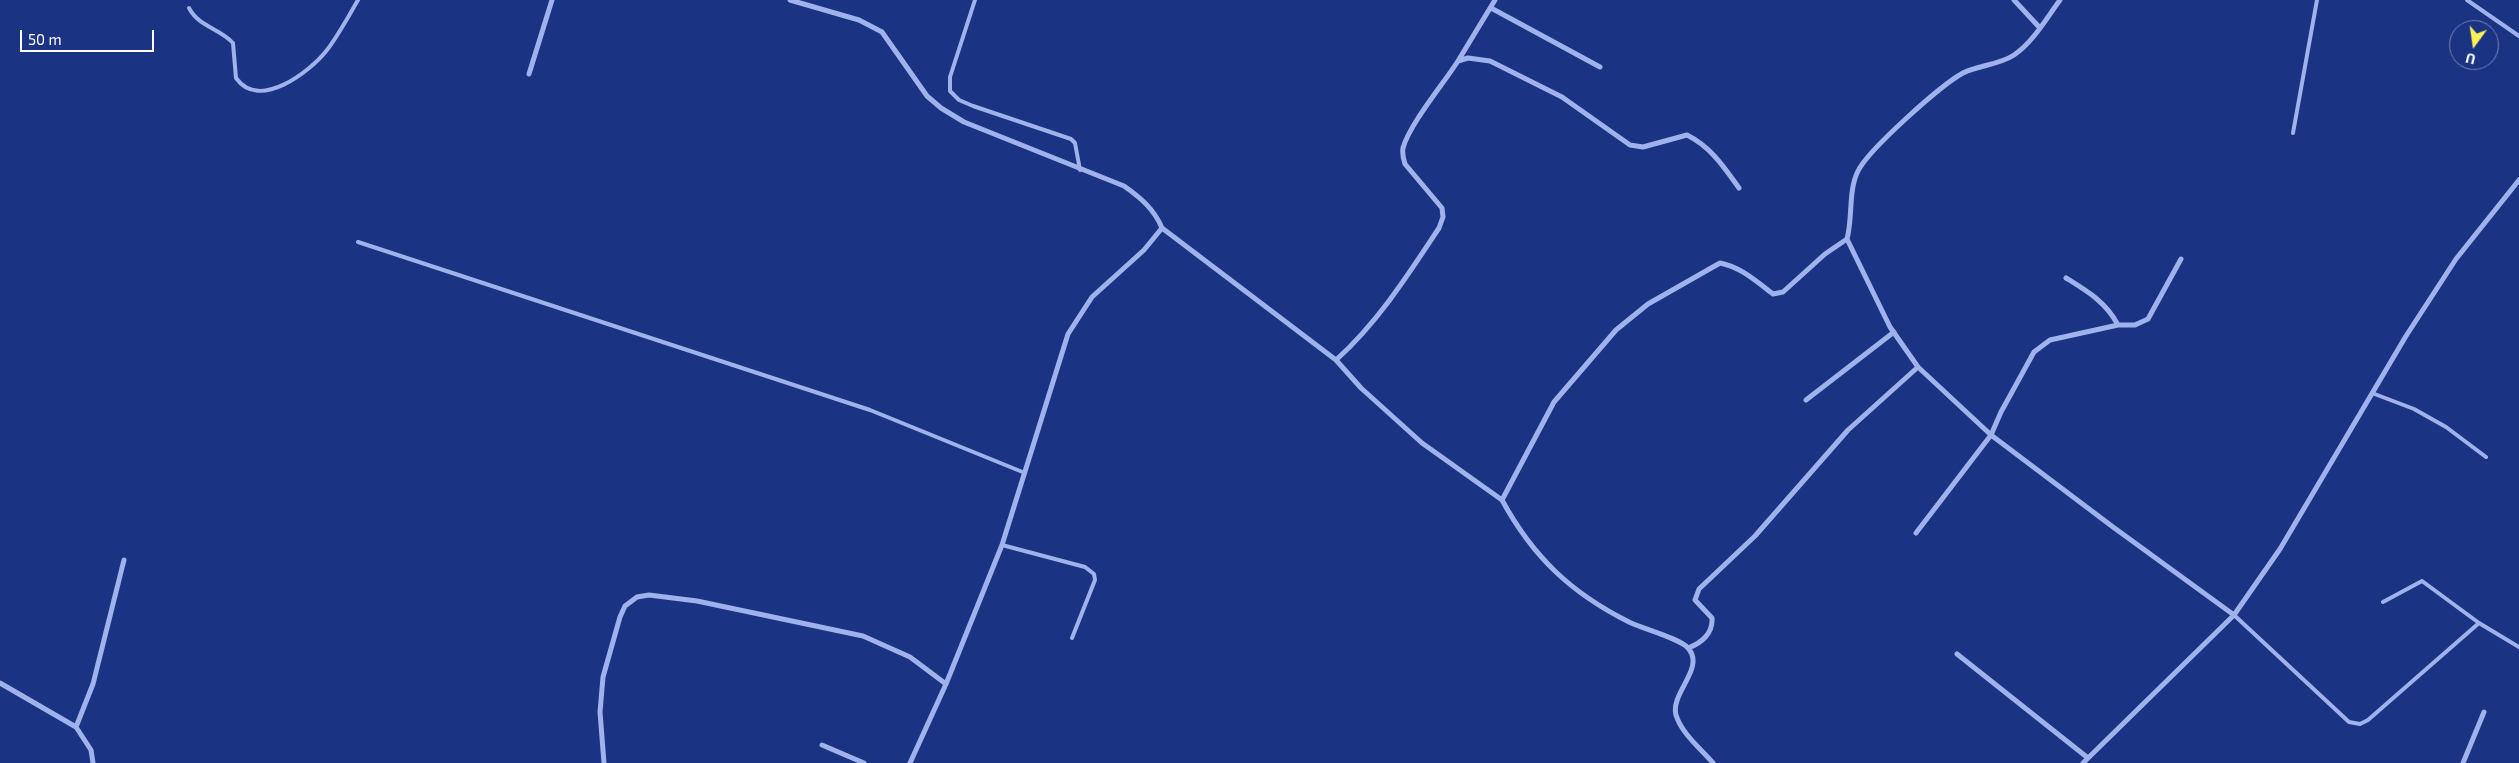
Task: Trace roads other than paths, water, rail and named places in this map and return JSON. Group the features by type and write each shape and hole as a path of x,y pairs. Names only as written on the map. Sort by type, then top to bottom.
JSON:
{"street":[{"path":"529,74 552,0"},
{"path":"790,0 859,20 882,32 928,96 941,108 970,125 1124,186 1144,200 1158,218 1162,228 1336,360 1361,388 1422,443 1502,500 1516,526 1541,559 1569,586 1628,621 1675,639 1688,648 1693,661 1689,677 1677,696 1676,713 1682,729 1713,763"},
{"path":"1336,360 1350,348 1394,297 1439,228 1443,217 1442,208 1405,164 1402,156 1403,148 1417,121 1458,61 1495,0"},
{"path":"2014,0 2040,28"},
{"path":"2060,0 2040,28 2012,56 1964,73 1940,89 1871,155 1858,171 1853,188 1848,239 1882,313 1918,367 1992,435 2113,528 2234,615"},
{"path":"1491,8 1600,67"},
{"path":"1458,61 1468,58 1490,61 1562,96 1630,145 1643,147 1687,135 1700,141 1711,151 1739,188"},
{"path":"2083,763 2234,615 2280,549 2372,392 2456,259 2519,180"},
{"path":"910,763 946,684 1002,545 1068,334 1092,297 1144,250 1162,228"},
{"path":"1502,500 1554,402 1616,330 1648,304 1720,263 1730,265 1745,273 1773,294 1778,294 1825,254 1848,239"},
{"path":"1916,533 1992,435 2001,412 2034,352 2050,340 2118,325 2135,325 2148,319 2181,259"},
{"path":"2066,278 2093,295 2109,310 2118,325"},
{"path":"1806,400 1894,332"},
{"path":"1688,648 1700,643 1712,626 1712,618 1695,600 1695,595 1699,589 1755,536 1848,430 1918,367"},
{"path":"76,727 93,684 124,560"},
{"path":"604,763 600,712 603,677 620,617 625,606 637,597 649,595 697,601 863,636 910,657 946,684"},
{"path":"1957,654 2088,758"},
{"path":"0,682 76,727 91,750 92,763"},
{"path":"2463,763 2484,712"},
{"path":"822,745 864,763"}],"lane":[{"path":"189,8 194,17 204,26 218,31 233,44 236,78 239,83 254,91 263,92 285,84 326,52 358,0"},
{"path":"975,0 950,77 950,91 959,100 973,106 1071,139 1074,143 1080,170"},
{"path":"2293,133 2317,0"},
{"path":"2467,0 2519,36"},
{"path":"358,242 870,410 1025,473"},
{"path":"2372,392 2414,409 2446,427 2486,457"},
{"path":"1002,545 1085,567 1094,574 1095,580 1072,638"},
{"path":"2383,602 2422,581 2480,623 2519,647"},
{"path":"2234,615 2349,722 2360,724 2368,720 2480,623"}]}
